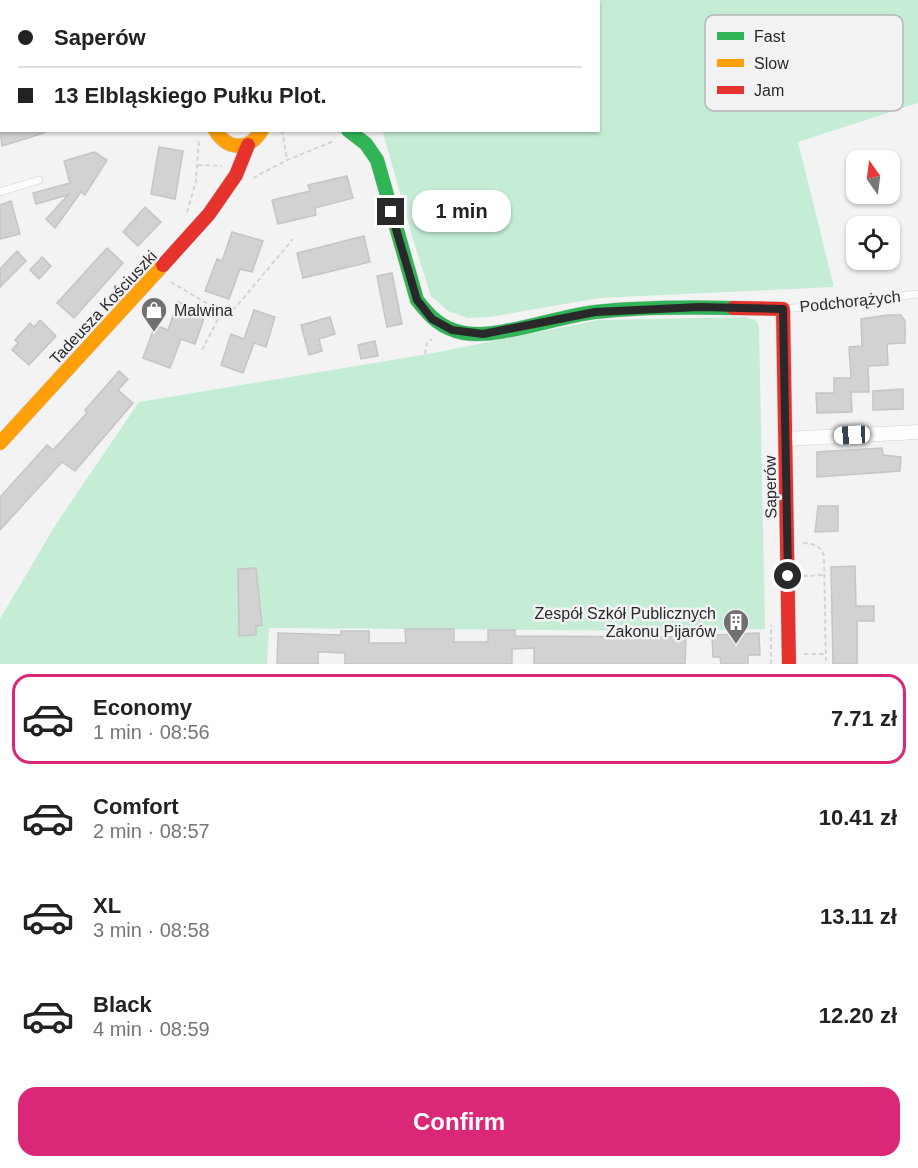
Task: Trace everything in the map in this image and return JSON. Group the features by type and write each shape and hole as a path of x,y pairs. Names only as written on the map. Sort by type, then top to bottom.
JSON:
{"street":[{"path":"225,189 222,148 235,147 270,132"},
{"path":"351,132 366,144 377,160 417,300 432,319 452,330 483,334 595,312 700,307 783,309"},
{"name":"Tadeusza Kościuszki","path":"0,443 158,272 217,204 256,138"},
{"name":"Saperów","path":"783,309 789,659"},
{"path":"0,420 24,416"},
{"path":"785,439 918,432"}],"lane":[{"path":"0,192 39,180"},
{"name":"Podchorążych","path":"783,309 918,294"}],"path":[{"path":"282,132 287,160"},
{"path":"183,218 190,206 196,181 199,136"},
{"path":"202,350 219,317 235,308 292,239"},
{"path":"164,276 176,286 224,314"},
{"path":"788,542 811,544 821,548 824,556 826,664"},
{"path":"788,576 824,575"},
{"path":"789,659 826,654"}],"green space":[{"path":"600,0 918,0 918,103 903,108 903,15 705,15 705,111 893,111 798,142 834,287 600,298 489,317 468,318 448,311 431,296 382,132 600,132"},
{"path":"746,317 757,321 759,327 765,629 685,631 269,628 267,664 0,664 0,619 56,524 139,402 428,354 599,320"}],"building":[{"path":"0,132 44,133 2,146"},
{"path":"159,147 183,151 175,199 151,194"},
{"path":"94,152 107,160 85,195 81,192 55,228 46,219 68,195 36,204 33,193 70,183 64,161"},
{"path":"347,176 353,198 315,208 316,215 278,224 272,200 310,191 308,185"},
{"path":"11,201 20,234 0,239 0,205"},
{"path":"145,207 161,222 138,246 123,232"},
{"path":"232,232 263,241 252,272 240,269 229,299 205,291 217,259 222,261"},
{"path":"364,236 370,262 303,278 297,253"},
{"path":"107,248 123,263 74,318 57,303"},
{"path":"17,251 26,261 0,287 0,269"},
{"path":"42,257 51,266 39,279 30,270"},
{"path":"392,273 402,324 387,327 377,276"},
{"path":"178,302 206,313 195,344 181,339 170,368 143,358 155,325 168,330"},
{"path":"254,310 275,317 266,347 254,343 243,373 221,365 231,334 244,339"},
{"path":"901,315 905,321 905,343 887,344 888,365 868,366 869,392 851,392 852,412 817,413 816,393 834,393 834,378 851,378 849,347 862,346 861,319"},
{"path":"330,317 335,334 319,339 322,351 309,355 301,325"},
{"path":"40,320 56,336 29,365 12,350 18,343 15,340 30,323 34,327"},
{"path":"375,341 378,356 361,359 358,345"},
{"path":"119,371 128,379 118,390 133,403 75,471 62,462 0,530 0,497 47,445 53,450 87,413 85,410"},
{"path":"903,389 903,409 873,410 873,391"},
{"path":"882,448 883,455 901,457 900,471 817,477 817,452"},
{"path":"818,506 838,506 838,531 815,532"},
{"path":"855,566 856,606 874,606 874,621 857,621 857,664 833,664 831,567"},
{"path":"256,568 262,625 256,626 256,635 239,636 238,569"},
{"path":"405,629 454,629 454,642 488,642 488,630 515,630 515,636 686,637 685,664 534,664 534,648 512,649 512,664 345,664 345,653 318,652 318,664 277,664 278,633 341,635 341,631 369,631 369,643 406,643"},
{"name":"Zespół Szkół Publicznych Zakonu Pijarów","path":"759,633 760,655 748,655 748,664 721,664 720,657 713,657 712,635"}],"traffic: fast":[{"path":"351,132 366,144 377,160 417,300 432,317 449,329 464,333 494,333 595,312 629,309 733,308"}],"traffic: slow":[{"path":"216,132 226,142 239,146 251,142 261,132"},
{"path":"0,443 163,265"}],"traffic: jam":[{"path":"163,265 209,214 236,175 248,145"},
{"path":"733,308 783,309 789,664"}],"place":[{"name":"Malwina","path":"154,333"},
{"name":"Zespół Szkół Publicznych Zakonu Pijarów","path":"736,645"}],"route":[{"path":"391,212 411,287 417,300 432,319 444,327 464,333 483,334 595,312 700,307 783,309 788,576"}]}
